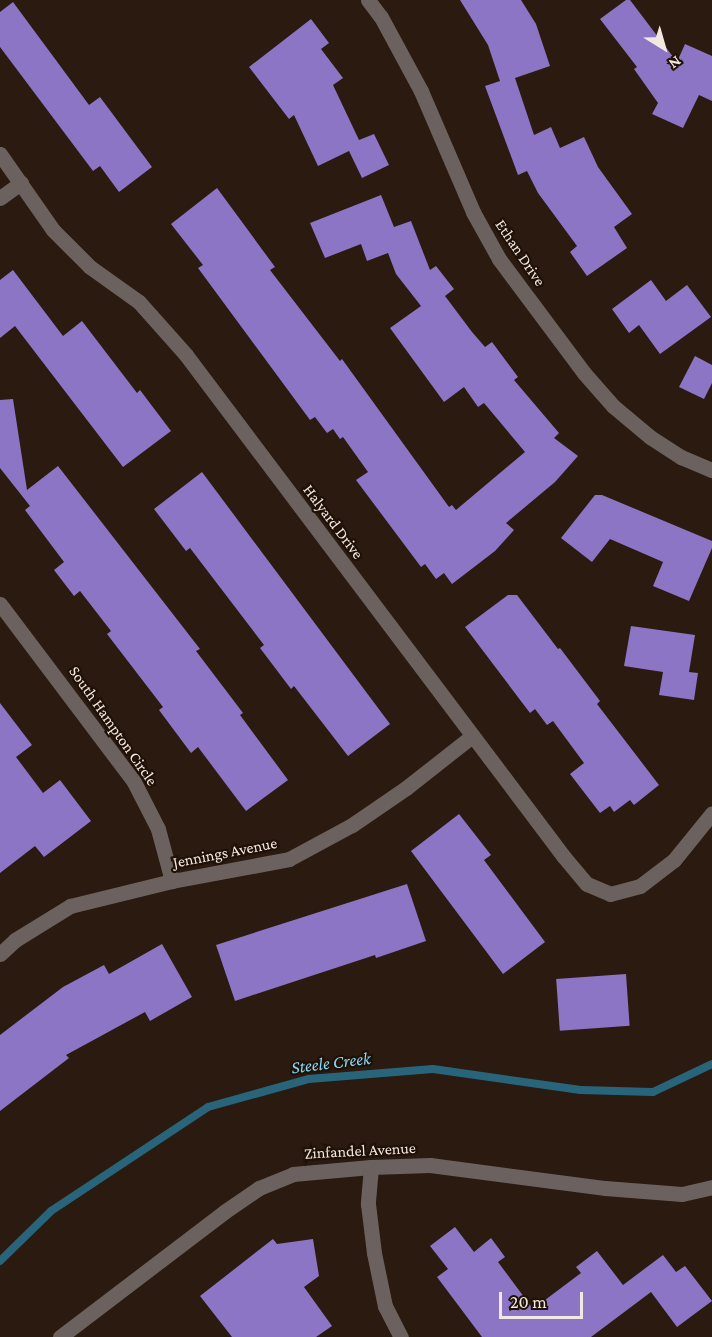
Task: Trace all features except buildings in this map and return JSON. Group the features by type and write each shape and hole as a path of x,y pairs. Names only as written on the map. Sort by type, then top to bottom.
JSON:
{"street":[{"name":"Ethan Drive","path":"368,0 381,17 421,91 473,212 499,259 584,373 613,406 650,437 681,457 712,470"},
{"name":"Halyard Drive","path":"0,154 53,231 90,267 139,302 186,355 472,736 587,884 610,894 640,886 674,860 712,813"},
{"path":"0,198 21,183"},
{"name":"South Hampton Circle","path":"0,604 134,782 158,830 172,881"},
{"name":"Jennings Avenue","path":"0,954 15,940 70,906 172,881 289,859 352,825 406,788 472,736"},
{"name":"Zinfandel Avenue","path":"60,1337 259,1188 293,1174 371,1167 430,1165 605,1188 682,1194 712,1187"},
{"path":"371,1167 368,1204 374,1253 385,1306 401,1337"}],"waterway":[{"name":"Steele Creek","path":"0,1261 51,1211 208,1107 309,1079 433,1069 581,1090 653,1092 712,1064"}]}
